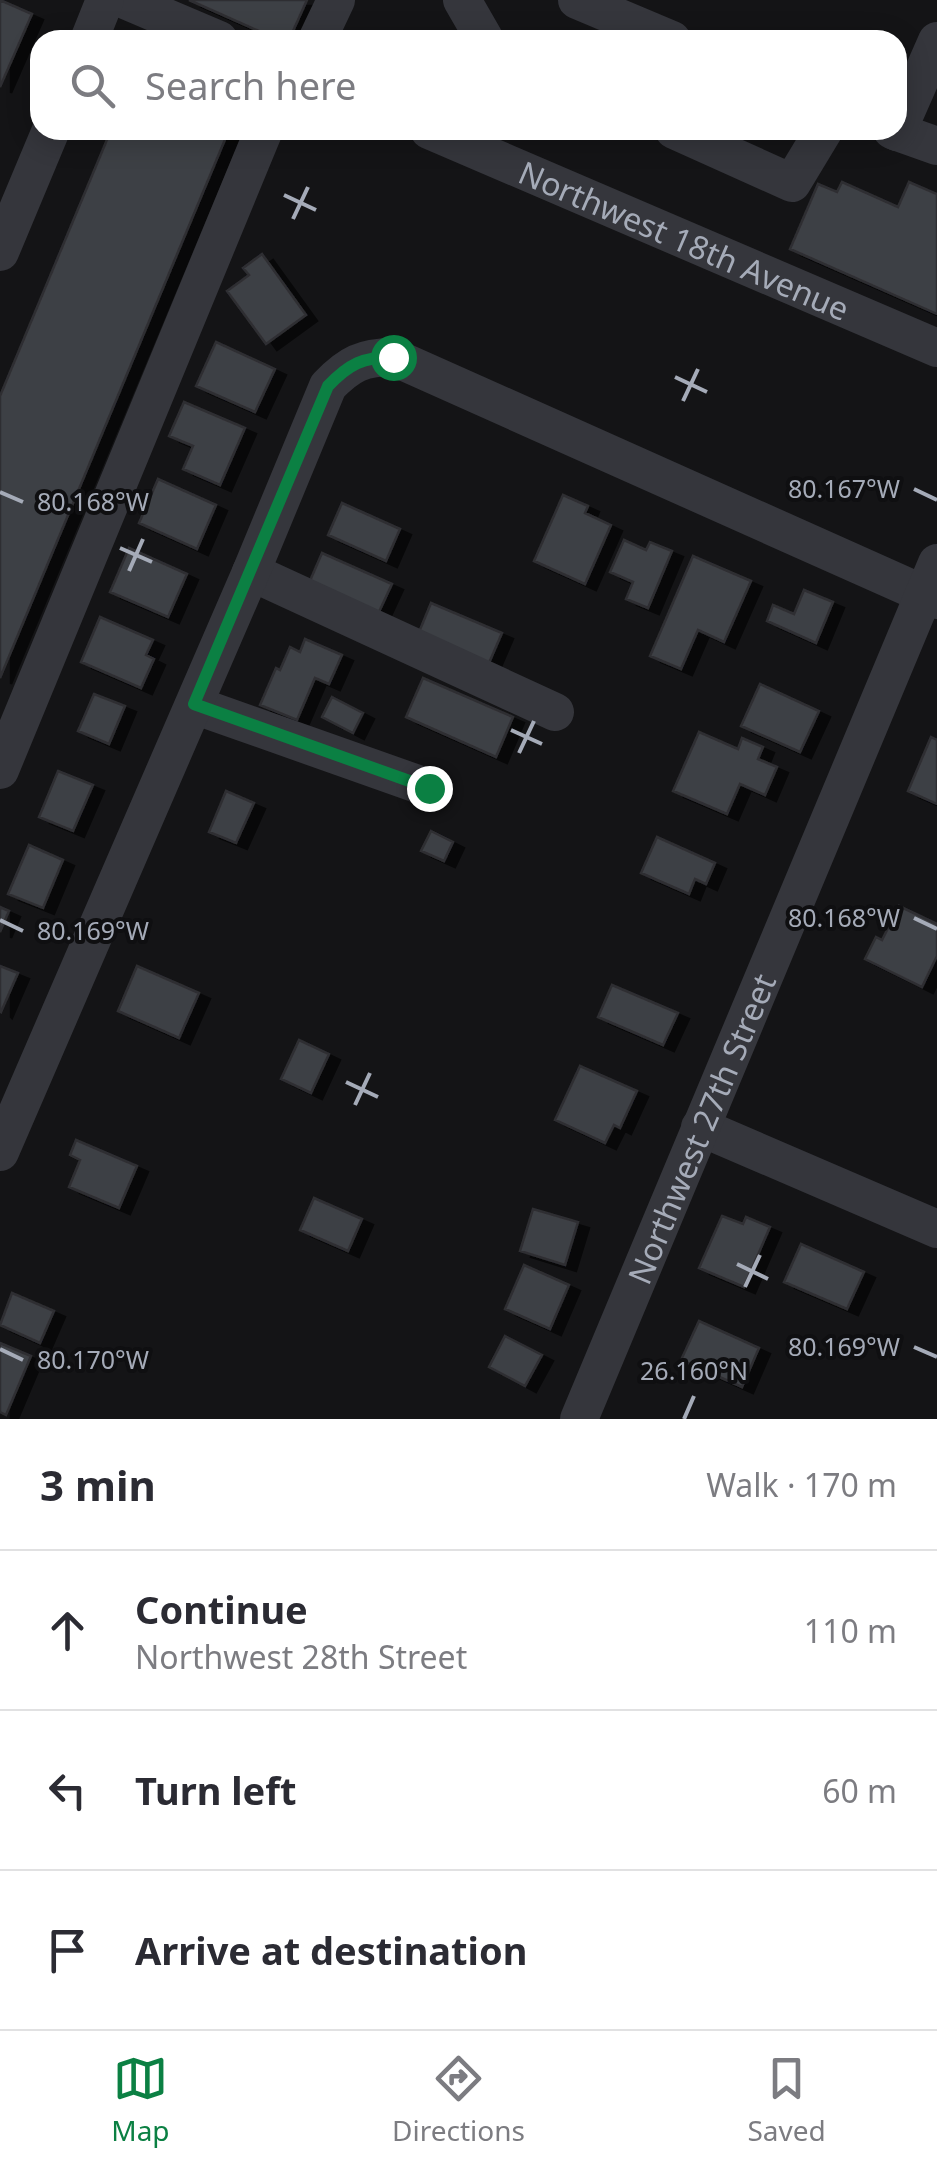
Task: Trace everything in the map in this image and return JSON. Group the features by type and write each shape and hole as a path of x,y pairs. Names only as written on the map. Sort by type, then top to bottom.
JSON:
{"street":[{"path":"92,30 105,0"},
{"path":"125,0 196,30"},
{"path":"322,30 336,0"},
{"path":"462,0 479,30"},
{"path":"576,0 648,30"},
{"path":"907,104 937,41"},
{"path":"907,136 937,146"},
{"path":"0,252 47,140"},
{"path":"0,770 260,140"},
{"name":"Northwest 18th Avenue","path":"452,140 937,348"},
{"path":"697,140 792,182 818,140"},
{"path":"0,1152 328,386 347,365 369,357 393,357 933,586"},
{"path":"251,572 556,712"},
{"name":"Northwest 27th Street","path":"579,1419 933,586"},
{"path":"194,704 429,788"},
{"path":"700,1128 937,1229"}],"building":[{"path":"0,0 32,14 0,87"},
{"path":"189,0 307,0 294,30 256,30"},
{"path":"107,140 225,140 0,678 0,396"},
{"path":"842,182 898,207 909,182 937,194 937,314 790,249 818,184 837,192"},
{"path":"262,254 306,315 266,344 227,291 249,275 243,268"},
{"path":"216,342 275,369 255,412 196,386"},
{"path":"184,402 245,428 220,485 183,469 193,446 169,436"},
{"path":"158,479 216,505 197,549 139,523"},
{"path":"563,495 588,506 585,513 611,525 585,584 534,561"},
{"path":"342,503 400,529 386,561 328,535"},
{"path":"624,540 646,550 650,542 672,551 648,608 626,599 633,582 610,572"},
{"path":"129,548 187,574 168,617 110,592"},
{"path":"322,553 392,584 378,614 309,583"},
{"path":"693,556 751,581 724,642 698,630 681,669 650,656"},
{"path":"804,590 833,602 816,643 767,621 773,605 794,614"},
{"path":"431,603 502,633 489,663 419,632"},
{"path":"100,617 153,640 146,655 154,659 141,688 81,662"},
{"path":"305,639 342,655 329,684 315,678 297,720 260,705 290,647 300,652"},
{"path":"423,678 513,717 496,757 406,717"},
{"path":"760,684 819,711 800,752 741,726"},
{"path":"94,694 125,706 109,744 78,731"},
{"path":"332,697 363,713 353,733 322,717"},
{"path":"699,732 738,749 742,738 763,747 758,759 777,767 765,795 740,784 727,814 673,791"},
{"path":"931,737 937,740 937,804 908,791"},
{"path":"58,771 93,785 73,831 39,817"},
{"path":"226,791 254,803 236,843 209,832"},
{"path":"431,831 453,842 444,861 421,851"},
{"path":"657,837 715,863 706,884 695,879 689,894 641,873"},
{"path":"29,845 63,860 43,908 8,894"},
{"path":"899,906 937,924 937,956 922,987 865,959 876,937 882,940"},
{"path":"0,907 9,911 0,932"},
{"path":"0,966 18,973 1,1012 0,1011"},
{"path":"137,966 199,993 179,1038 118,1011"},
{"path":"612,985 678,1013 663,1045 598,1017"},
{"path":"299,1040 329,1054 311,1093 281,1079"},
{"path":"580,1066 637,1091 620,1128 614,1125 605,1143 555,1120"},
{"path":"76,1140 137,1166 119,1208 69,1187 80,1160 70,1155"},
{"path":"314,1198 362,1219 348,1251 300,1230"},
{"path":"533,1209 578,1222 565,1265 520,1251"},
{"path":"722,1216 743,1224 746,1217 770,1227 744,1287 699,1268"},
{"path":"801,1244 864,1272 847,1309 784,1282"},
{"path":"524,1265 569,1285 550,1329 505,1309"},
{"path":"12,1293 54,1311 40,1343 0,1325"},
{"path":"699,1321 759,1348 742,1387 681,1360"},
{"path":"505,1336 542,1355 525,1386 489,1367"},
{"path":"0,1343 31,1356 6,1415 0,1412"}],"route":[{"path":"393,357 369,357 347,365 328,386 194,704 429,788"}]}
